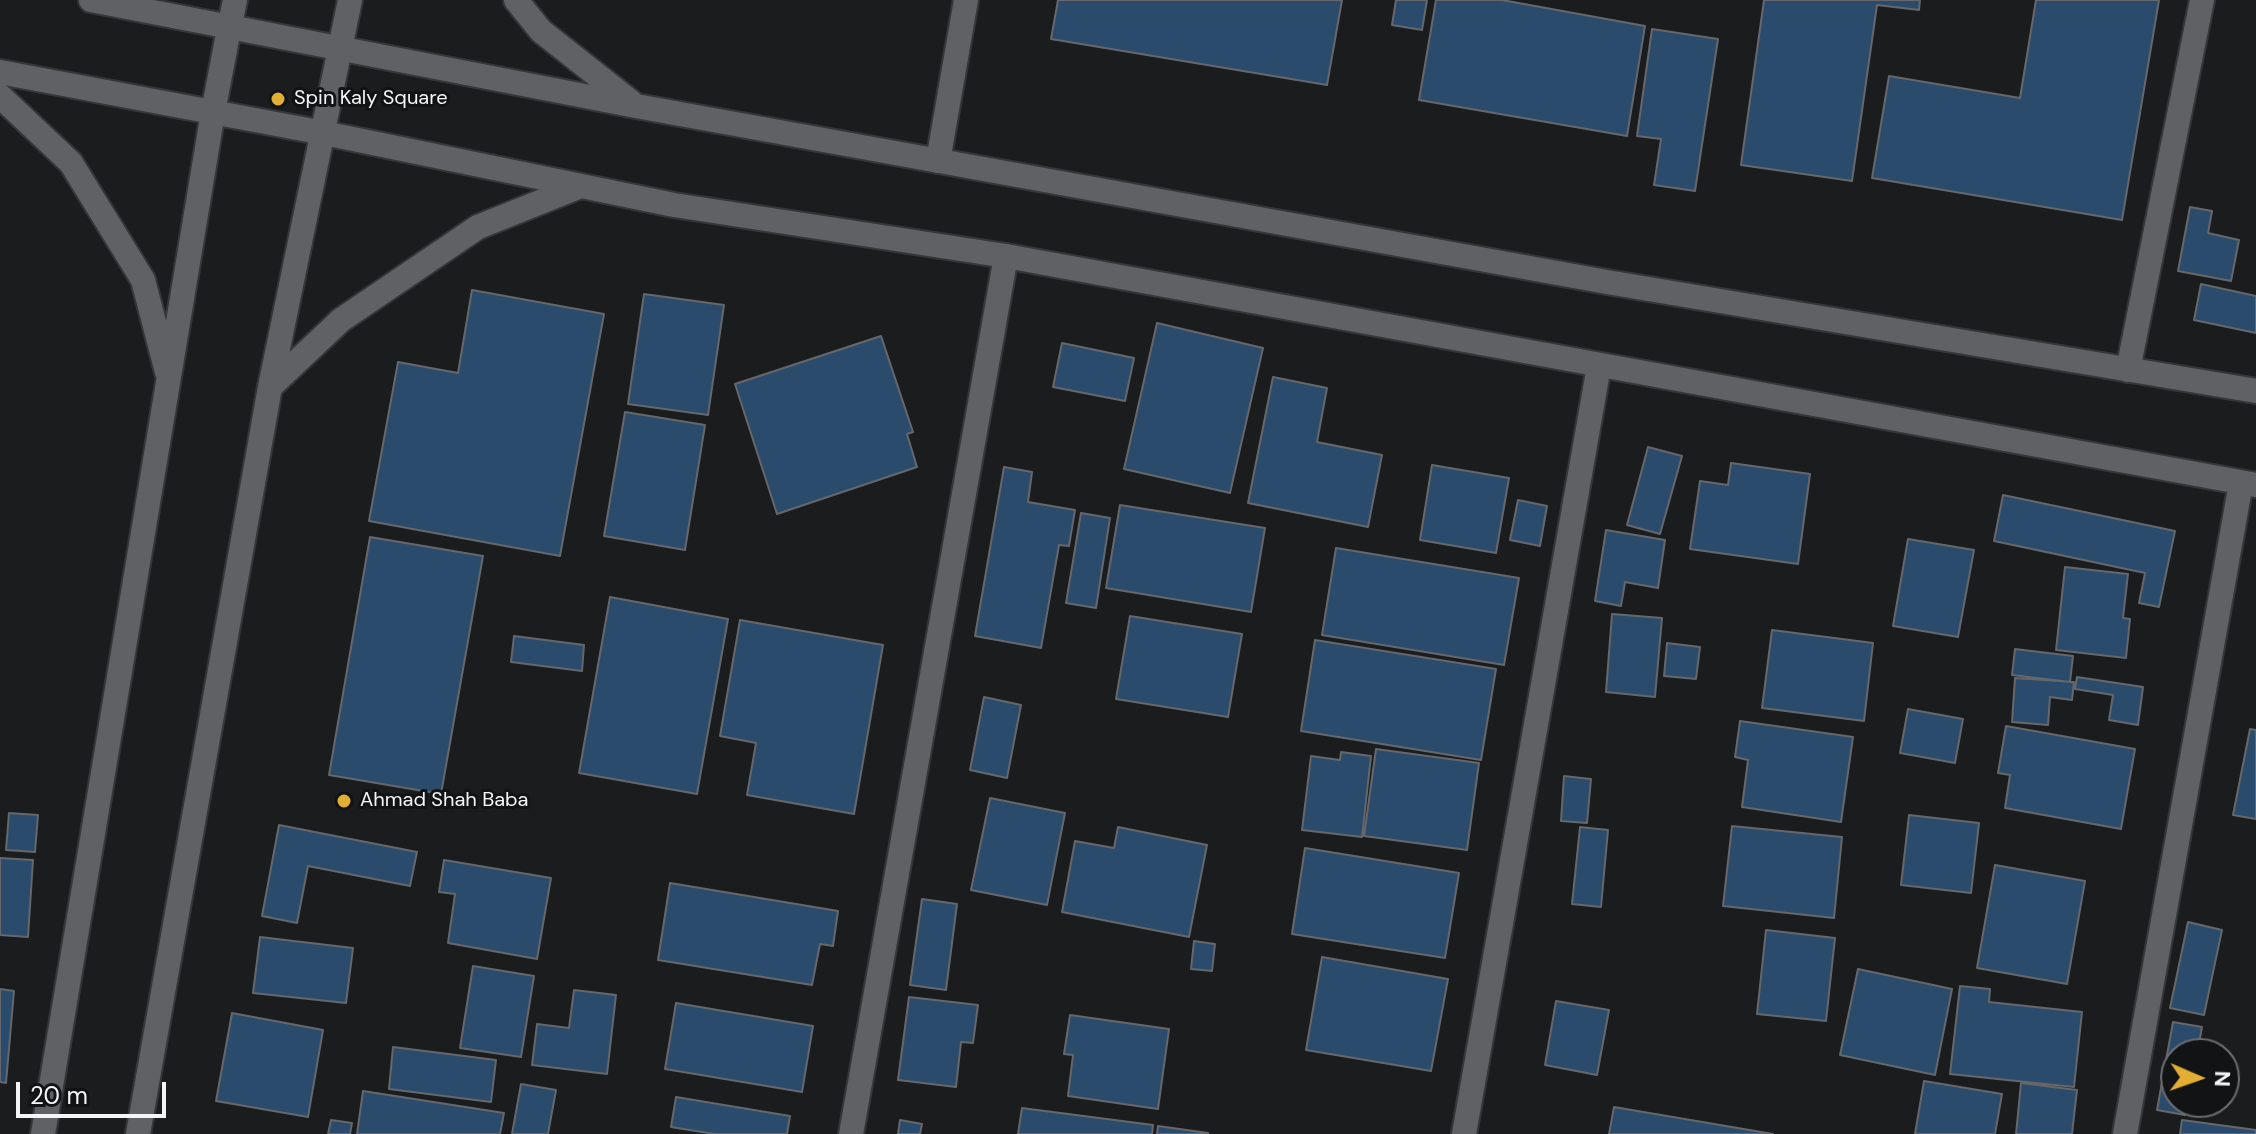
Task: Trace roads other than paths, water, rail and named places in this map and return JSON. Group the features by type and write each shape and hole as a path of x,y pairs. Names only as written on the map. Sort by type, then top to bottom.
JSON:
{"street":[{"path":"91,0 636,106 1607,282 2256,391"},
{"path":"43,1134 213,112 235,0"},
{"path":"138,1134 270,387 350,0"},
{"path":"516,0 541,31 636,106"},
{"path":"938,161 966,0"},
{"path":"2128,370 2202,0"},
{"path":"0,72 324,133 578,187 1006,256 2248,484 2125,1134"},
{"path":"0,96 71,163 143,280 170,382"},
{"path":"270,387 341,320 478,227 578,187"},
{"path":"851,1134 1006,256"},
{"path":"1464,1134 1599,366"}],"place":[{"name":"Spin Kaly Square","path":"278,99"},
{"name":"Ahmad Shah Baba","path":"344,801"}]}
